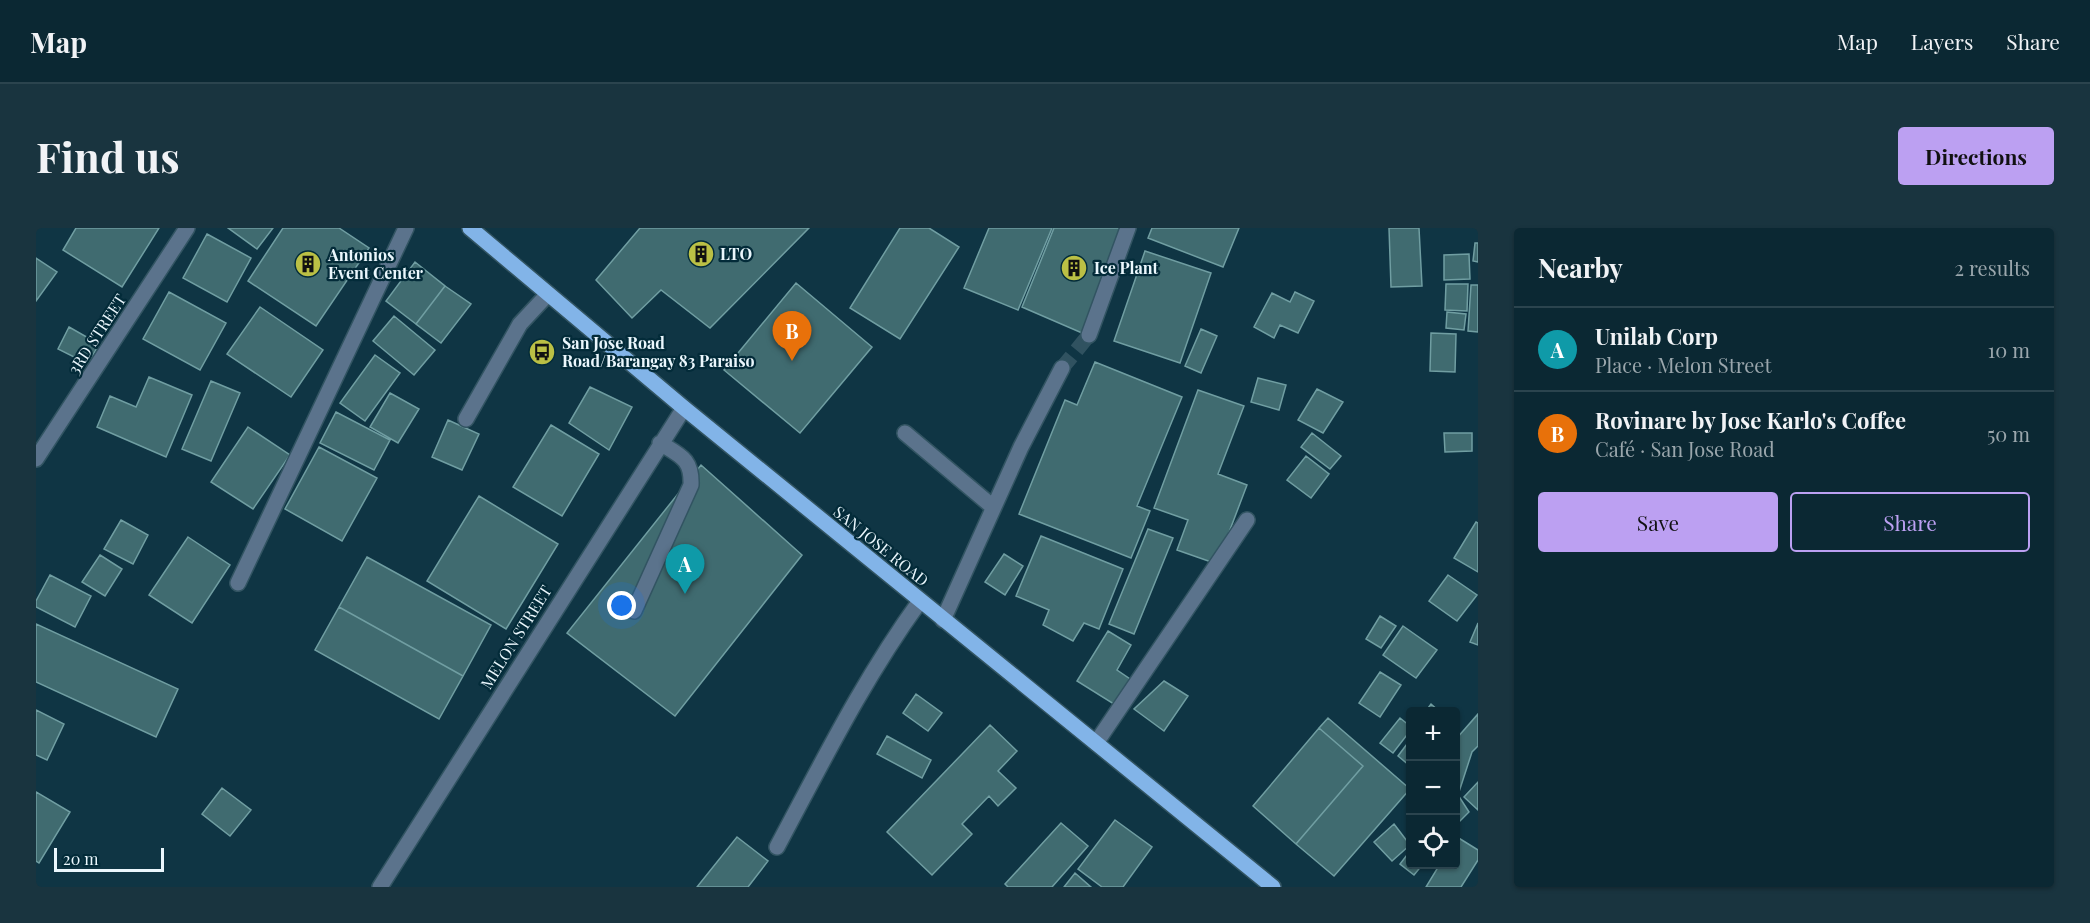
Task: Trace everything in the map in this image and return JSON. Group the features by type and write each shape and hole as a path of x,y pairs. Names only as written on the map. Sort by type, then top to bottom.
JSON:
{"main road":[{"name":"SAN JOSE ROAD","path":"470,228 684,408 1273,887"}],"street":[{"name":"3RD STREET","path":"36,459 188,228"},
{"path":"238,583 406,228"},
{"path":"1089,335 1128,228"},
{"path":"466,419 520,324 548,294"},
{"path":"943,620 993,507 1062,369"},
{"name":"MELON STREET","path":"380,887 684,408"},
{"path":"905,433 993,507"},
{"path":"634,611 691,485 691,471 685,459 660,443"},
{"path":"1096,743 1247,520"},
{"path":"777,847 859,693 891,641 920,601"}],"building":[{"path":"76,228 159,228 122,287 63,250"},
{"path":"228,228 273,228 257,249"},
{"name":"Antonios Event Center","path":"283,228 339,228 369,248 316,326 248,281"},
{"name":"LTO","path":"640,228 809,228 710,328 661,290 632,318 596,280"},
{"path":"900,228 929,228 959,247 900,339 850,308"},
{"path":"989,228 1052,228 1018,310 964,288"},
{"name":"Ice Plant","path":"1054,228 1126,228 1082,333 1022,307"},
{"path":"1152,228 1239,228 1223,267 1148,238"},
{"path":"1389,228 1419,228 1422,286 1391,287"},
{"path":"207,234 251,258 227,302 183,278"},
{"path":"1475,243 1478,243 1478,262 1473,261"},
{"path":"1145,251 1211,273 1180,363 1114,341"},
{"path":"1469,254 1470,279 1444,280 1444,255"},
{"path":"36,258 57,272 36,301"},
{"path":"415,262 445,286 416,324 386,301"},
{"path":"796,283 872,347 800,433 724,370"},
{"path":"1446,284 1468,284 1467,311 1445,310"},
{"path":"1471,285 1478,285 1478,332 1468,331"},
{"path":"445,286 471,304 441,343 416,324"},
{"path":"169,292 226,323 200,370 143,339"},
{"path":"1295,292 1314,301 1298,333 1280,325 1274,338 1254,327 1272,293 1290,302"},
{"path":"260,307 323,350 291,397 227,354"},
{"path":"1447,312 1466,314 1464,330 1446,328"},
{"path":"394,316 435,350 414,375 373,341"},
{"path":"69,327 99,344 88,364 58,349"},
{"path":"1201,329 1217,336 1201,373 1185,366"},
{"path":"1431,333 1456,334 1455,372 1430,371"},
{"path":"375,355 400,373 365,421 340,403"},
{"path":"1095,362 1182,397 1137,506 1150,511 1131,558 1019,514 1065,400 1077,405"},
{"path":"149,377 192,395 166,457 97,427 110,396 136,407"},
{"path":"1258,378 1286,385 1279,410 1251,402"},
{"path":"211,381 240,393 211,461 182,449"},
{"path":"590,387 632,407 609,450 569,423"},
{"path":"1317,389 1343,402 1323,433 1298,420"},
{"path":"1198,390 1244,406 1218,474 1247,485 1217,564 1177,550 1188,520 1154,508"},
{"path":"390,393 419,409 398,443 370,427"},
{"path":"336,412 390,440 374,470 320,443"},
{"path":"448,420 479,434 462,470 432,457"},
{"path":"551,425 599,454 562,516 513,487"},
{"path":"248,427 290,455 253,509 211,482"},
{"path":"1312,433 1341,456 1330,469 1301,447"},
{"path":"1444,433 1472,433 1472,451 1445,452"},
{"path":"319,447 377,478 342,541 285,509"},
{"path":"1306,456 1329,474 1311,498 1287,480"},
{"path":"701,465 802,555 675,716 567,633"},
{"path":"479,496 558,544 506,629 427,581"},
{"path":"121,520 148,535 133,564 104,549"},
{"path":"1476,522 1478,523 1478,572 1454,558"},
{"path":"1148,529 1173,538 1134,634 1109,624"},
{"path":"1041,536 1123,569 1099,629 1084,623 1073,641 1043,625 1049,610 1016,596"},
{"path":"188,537 230,565 192,623 149,595"},
{"path":"1004,554 1023,566 1005,595 985,582"},
{"path":"100,555 122,569 105,596 82,582"},
{"path":"367,557 491,625 463,676 339,607"},
{"path":"50,575 91,596 75,627 36,607 36,601"},
{"path":"1448,575 1477,595 1457,621 1429,601"},
{"path":"339,607 463,676 439,719 315,650"},
{"path":"1380,616 1396,626 1381,648 1366,639"},
{"path":"1478,623 1478,645 1470,642"},
{"path":"36,624 178,689 156,737 36,682"},
{"path":"1403,626 1437,650 1416,678 1383,655"},
{"path":"1108,631 1131,645 1117,670 1133,681 1117,706 1077,681"},
{"path":"1380,672 1401,685 1380,717 1359,703"},
{"path":"1164,681 1188,696 1164,731 1134,709"},
{"path":"916,694 942,713 928,731 903,713"},
{"path":"36,710 64,724 47,760 36,755"},
{"path":"1478,714 1478,746 1472,752 1460,789 1460,761 1460,734"},
{"path":"1328,718 1406,786 1406,794 1334,876 1296,844 1363,766 1319,728"},
{"path":"1400,718 1406,723 1406,736 1393,753 1380,743"},
{"path":"990,725 1017,751 998,771 1016,788 998,806 989,796 962,824 972,834 932,875 887,832"},
{"path":"1319,728 1363,766 1296,844 1253,806"},
{"path":"887,736 931,760 922,778 877,754"},
{"path":"1406,745 1406,763 1398,756"},
{"path":"1478,782 1478,810 1464,797"},
{"path":"222,788 251,810 230,836 202,814"},
{"path":"36,792 70,812 39,863 36,861"},
{"path":"1460,798 1469,812 1460,821"},
{"path":"1115,820 1152,847 1123,887 1102,887 1078,869"},
{"path":"1061,823 1088,846 1052,887 1008,887 1005,884"},
{"path":"1394,824 1406,840 1406,849 1392,861 1374,842"},
{"path":"737,837 768,861 748,887 697,887"},
{"path":"1460,839 1478,850 1478,860 1461,887 1426,887 1437,869 1460,869"},
{"path":"1406,856 1406,869 1400,864"},
{"path":"1406,869 1419,869 1414,875"},
{"path":"1075,873 1091,887 1064,887"}],"tunnel":[{"path":"1062,368 1089,335"}],"place":[{"name":"LTO","path":"701,254"},
{"name":"Antonios Event Center","path":"308,264"},
{"name":"Ice Plant","path":"1074,268"},
{"name":"San Jose Road Road/Barangay 83 Paraiso","path":"542,352"},
{"name":"Rovinare by Jose Karlo's Coffee","path":"792,361"},
{"name":"Unilab Corp","path":"685,594"}]}
